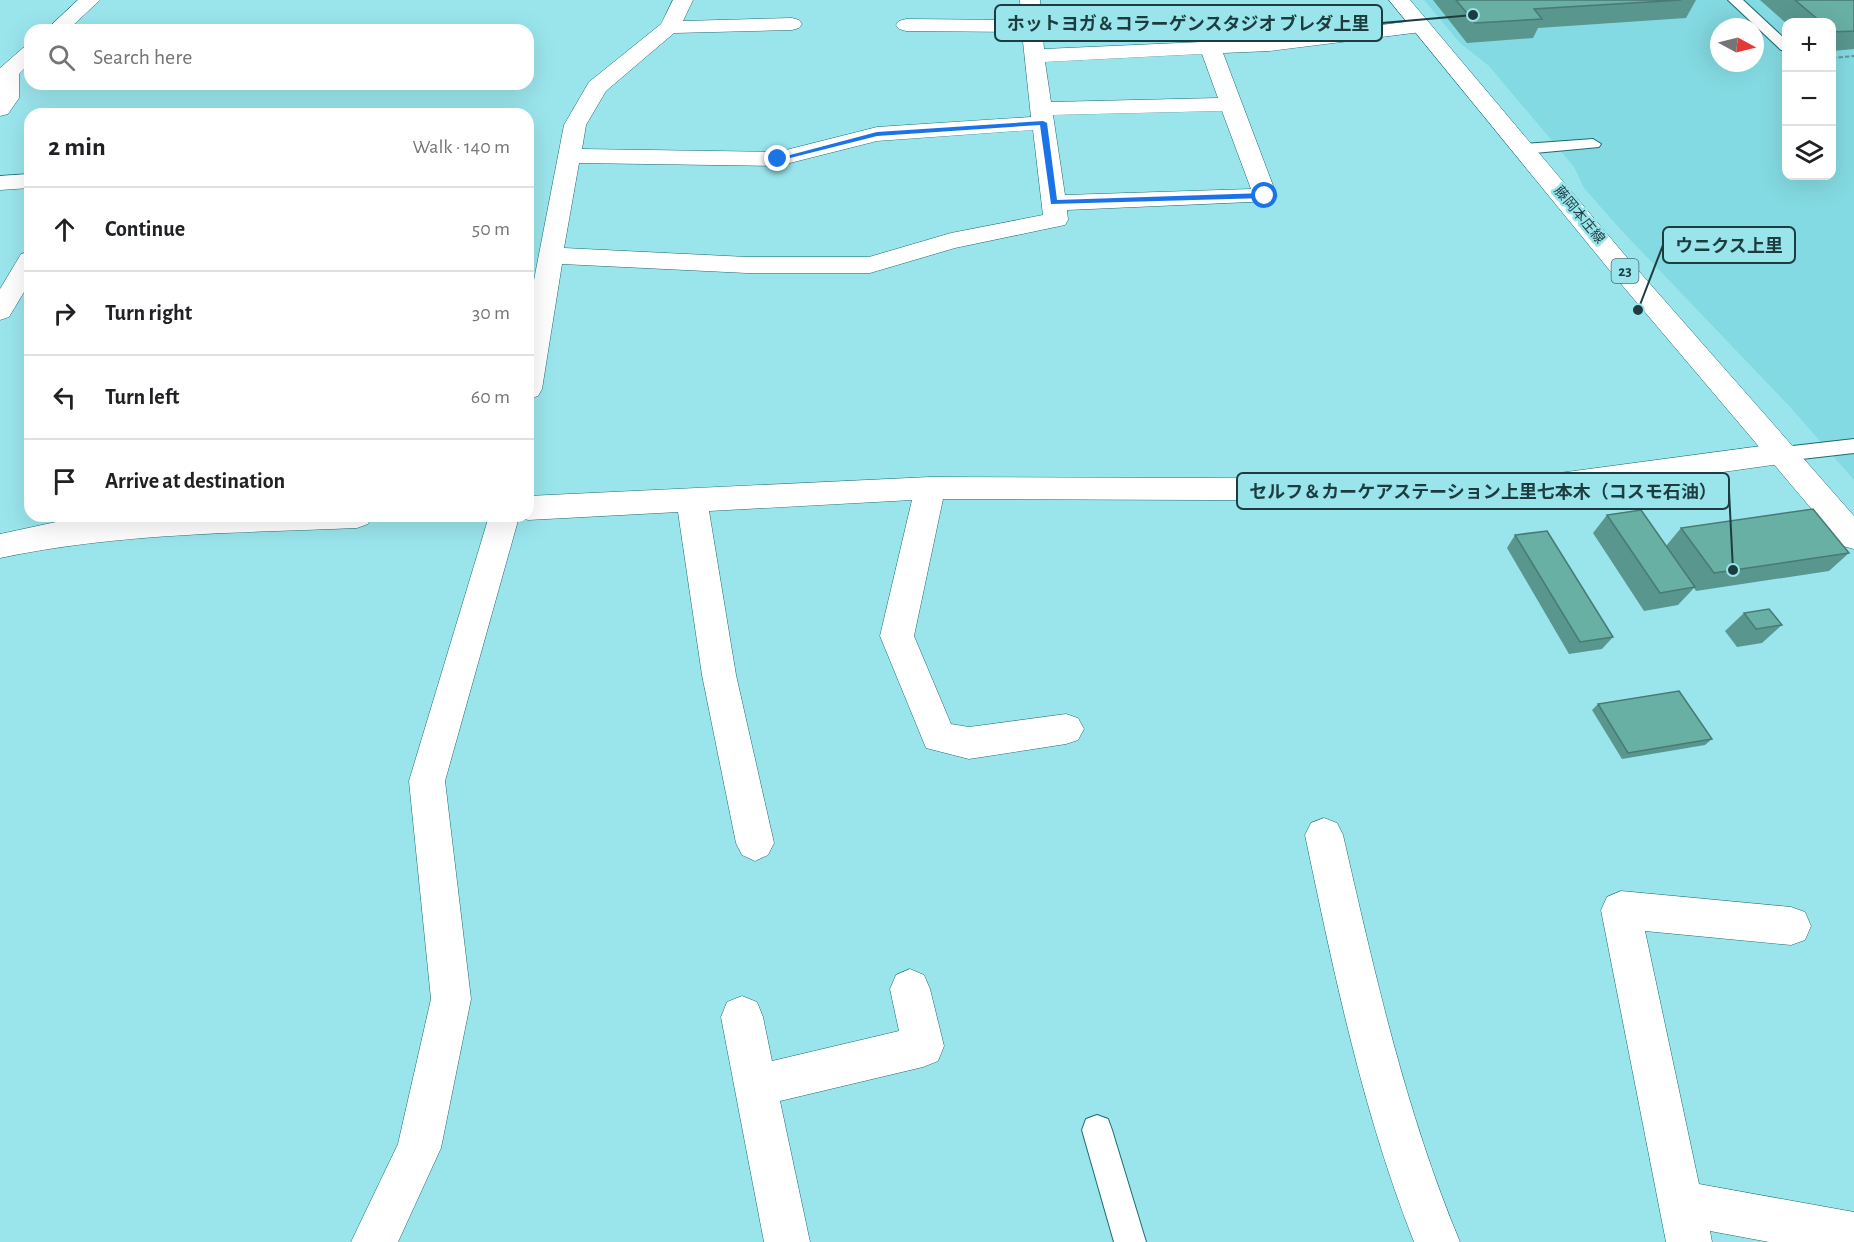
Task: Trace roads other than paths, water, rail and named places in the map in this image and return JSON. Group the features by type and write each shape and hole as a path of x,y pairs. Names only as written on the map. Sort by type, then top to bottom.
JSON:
{"street":[{"path":"63,24 90,0"},
{"path":"534,354 575,124 597,87 669,27 683,0"},
{"path":"551,255 747,265 870,265 951,241 1056,220 1034,56 1030,0"},
{"name":"藤岡本庄線","path":"1399,0 1620,266 1854,537"},
{"path":"669,27 792,24"},
{"path":"906,25 1032,26"},
{"path":"1034,56 1269,45 1421,26"},
{"path":"1053,202 1265,196 1210,47"},
{"path":"0,110 8,98 8,72 24,57"},
{"path":"568,156 778,159 877,134 1042,116 1231,104"},
{"path":"0,183 24,181"},
{"path":"0,311 24,270"},
{"path":"534,508 930,488 1464,490 1559,484 1784,454"},
{"path":"930,488 897,636 939,737 969,743 1066,729"},
{"path":"692,501 719,675 755,843"},
{"path":"0,546 56,534 225,522"},
{"path":"374,1242 419,1148 451,999 427,781 502,522"},
{"path":"1324,835 1380,1082 1415,1192 1437,1242"},
{"path":"1791,926 1621,910 1685,1222 1854,1235"},
{"path":"755,1086 923,1046 910,989"},
{"path":"742,1017 787,1242"}],"lane":[{"path":"1735,0 1782,43"},
{"path":"1524,149 1593,144"},
{"path":"1784,454 1854,446"},
{"path":"1097,1130 1130,1242"}],"place":[{"name":"ホットヨガ＆コラーゲンスタジオ ブレダ上里","path":"1473,15"},
{"name":"ウニクス上里","path":"1638,310"},
{"name":"セルフ＆カーケアステーション上里七本木（コスモ石油）","path":"1733,570"}]}
